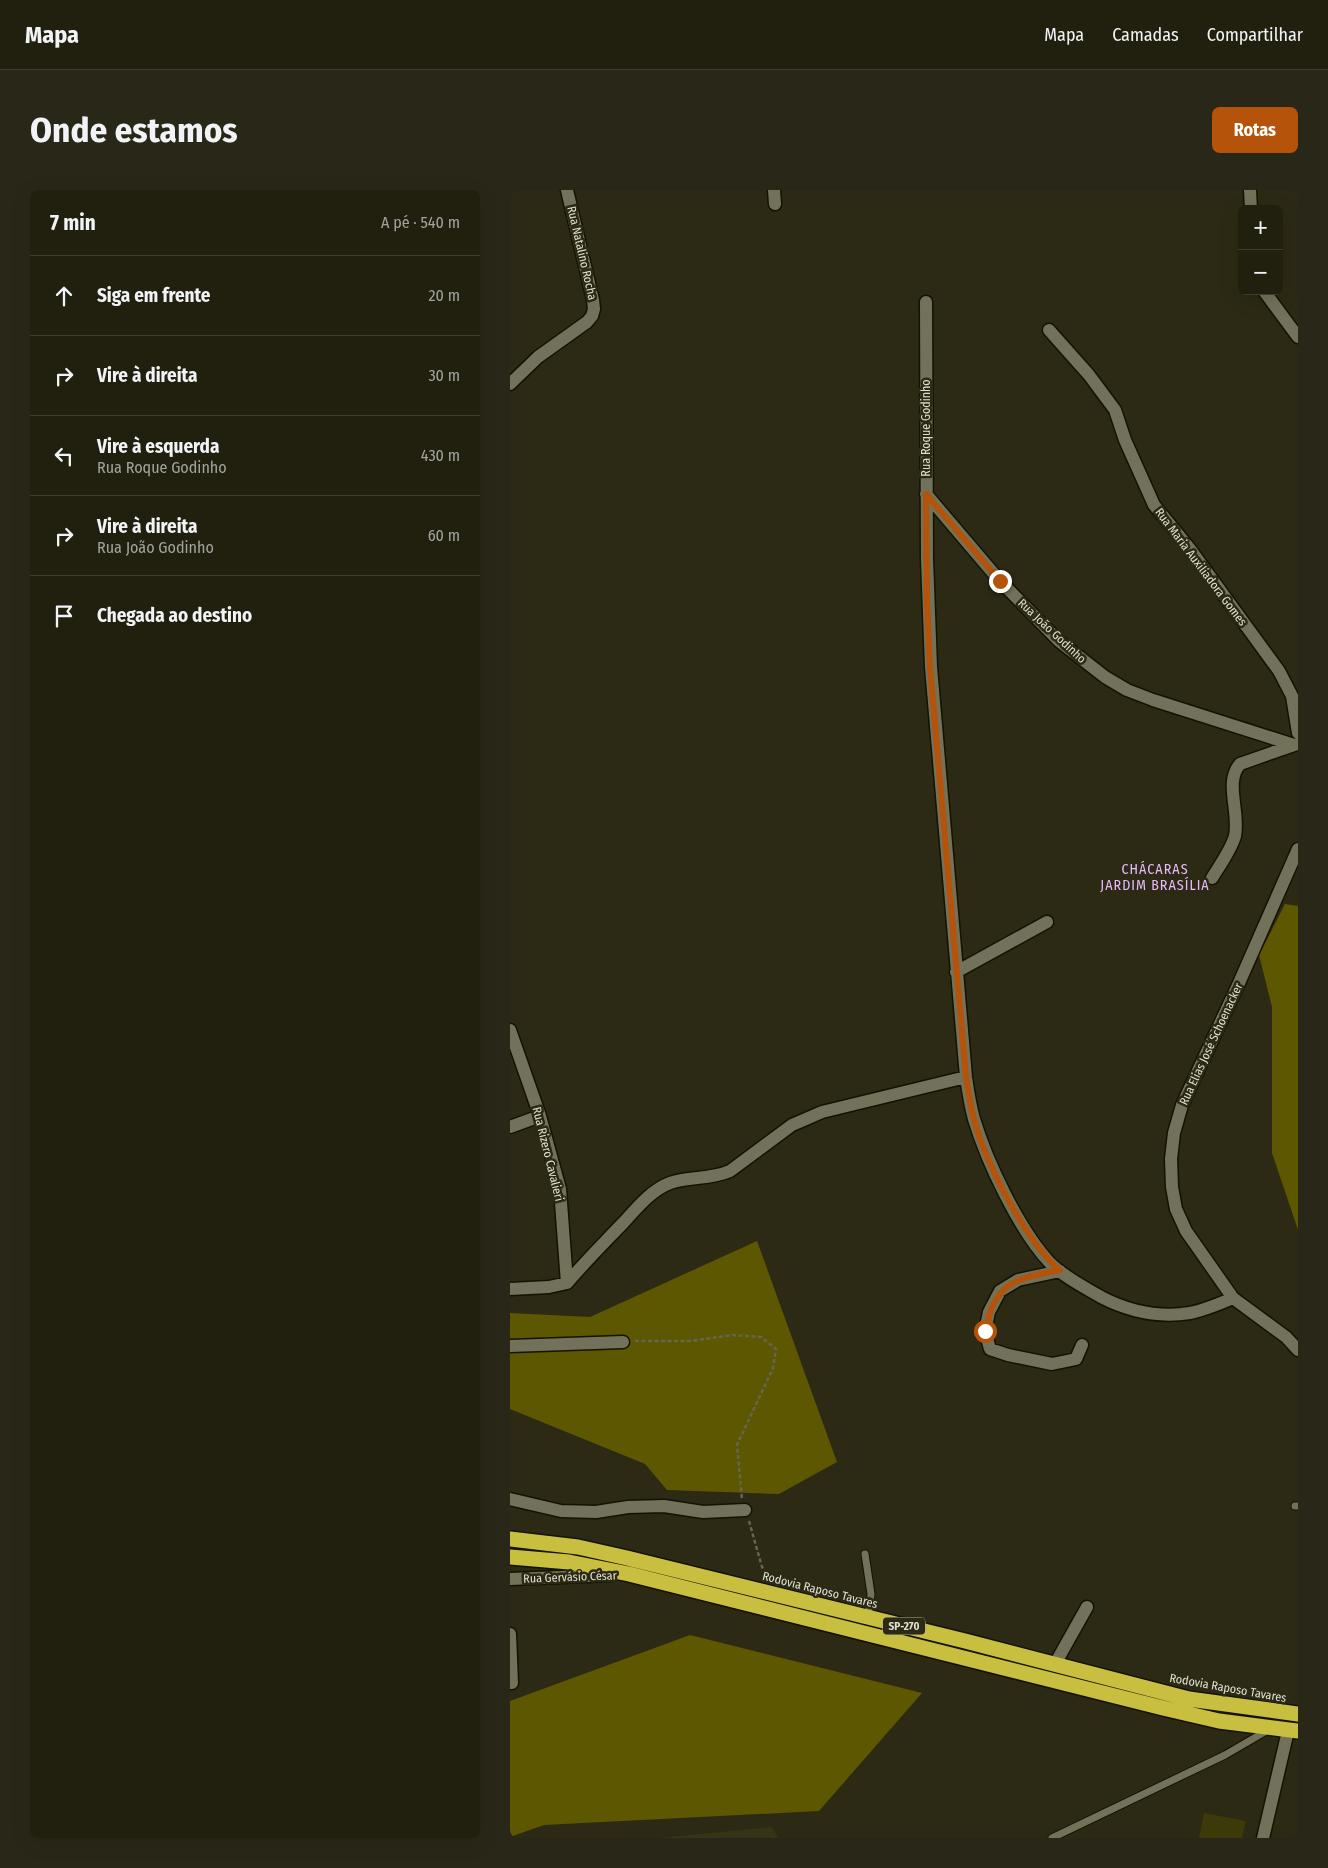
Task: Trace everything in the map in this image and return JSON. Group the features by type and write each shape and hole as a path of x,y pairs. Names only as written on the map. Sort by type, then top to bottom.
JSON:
{"highway":[{"name":"Rodovia Raposo Tavares","path":"510,1539 578,1547 868,1617 1189,1698 1298,1714"},
{"name":"SP-270","path":"510,1557 569,1562 629,1574 1163,1708 1220,1721 1293,1731"}],"street":[{"name":"Rua Natalino Rocha","path":"510,384 538,357 575,332 592,316 594,309 593,300 567,190"},
{"path":"774,190 775,204"},
{"path":"1250,190 1251,205"},
{"path":"1267,295 1298,337"},
{"name":"Rua Roque Godinho","path":"926,302 927,602 930,667 966,1077 973,1116 989,1160 1017,1216 1051,1264 1086,1289 1112,1302 1135,1310 1153,1313 1188,1313 1203,1310 1233,1298"},
{"name":"Rua Maria Auxiliadora Gomes","path":"1048,330 1090,375 1115,410 1125,440 1154,505 1190,549 1279,671 1292,696 1296,740"},
{"name":"Rua João Godinho","path":"926,494 1000,581 1059,640 1105,677 1127,690 1153,700 1296,740"},
{"path":"1212,878 1234,838 1236,824 1232,780 1234,771 1240,764 1296,740"},
{"name":"Rua Elias José Schoenacker","path":"1298,849 1239,983 1182,1105 1174,1133 1171,1159 1172,1187 1176,1209 1186,1231 1233,1298 1286,1337 1298,1350"},
{"path":"956,972 1047,922"},
{"name":"Rua Rizero Cavalieri","path":"511,1035 540,1116 560,1189 567,1282"},
{"path":"510,1290 549,1288 567,1282 638,1206 656,1191 668,1184 686,1179 720,1175 730,1171 792,1125 822,1112 966,1077"},
{"path":"510,1126 540,1116"},
{"path":"1060,1270 1018,1280 1000,1291 989,1312 985,1331 990,1349 1008,1355 1052,1364 1076,1359 1082,1345"},
{"path":"510,1346 623,1342"},
{"path":"510,1499 561,1511 596,1512 628,1506 664,1506 703,1512 745,1510"},
{"name":"Rua Gervásio César","path":"510,1579 629,1574"},
{"path":"1055,1664 1087,1607"},
{"path":"510,1634 512,1683"},
{"path":"1263,1838 1293,1731"}],"lane":[{"path":"865,1554 871,1594 868,1617"},
{"path":"1052,1838 1225,1755 1271,1728"}],"path":[{"path":"623,1342 690,1340 733,1334 761,1337 776,1349 773,1368 737,1445 741,1495 745,1510 762,1567 776,1585"}],"shaded area":[{"path":"1285,904 1298,906 1298,1230 1272,1153 1272,1007 1259,955"},
{"path":"757,1241 837,1462 779,1494 667,1490 645,1464 510,1409 510,1313 590,1317"},
{"path":"690,1635 922,1693 819,1811 544,1825 510,1837 510,1701"},
{"path":"1204,1813 1246,1821 1242,1838 1199,1838"},
{"path":"772,1827 778,1838 660,1838"}],"district":[{"name":"CHÁCARAS JARDIM BRASÍLIA","path":"1155,878"}],"route":[{"path":"985,1331 989,1312 1000,1291 1018,1280 1060,1270 1051,1264 1017,1216 989,1160 973,1116 966,1077 930,667 926,494 1000,581"}]}
